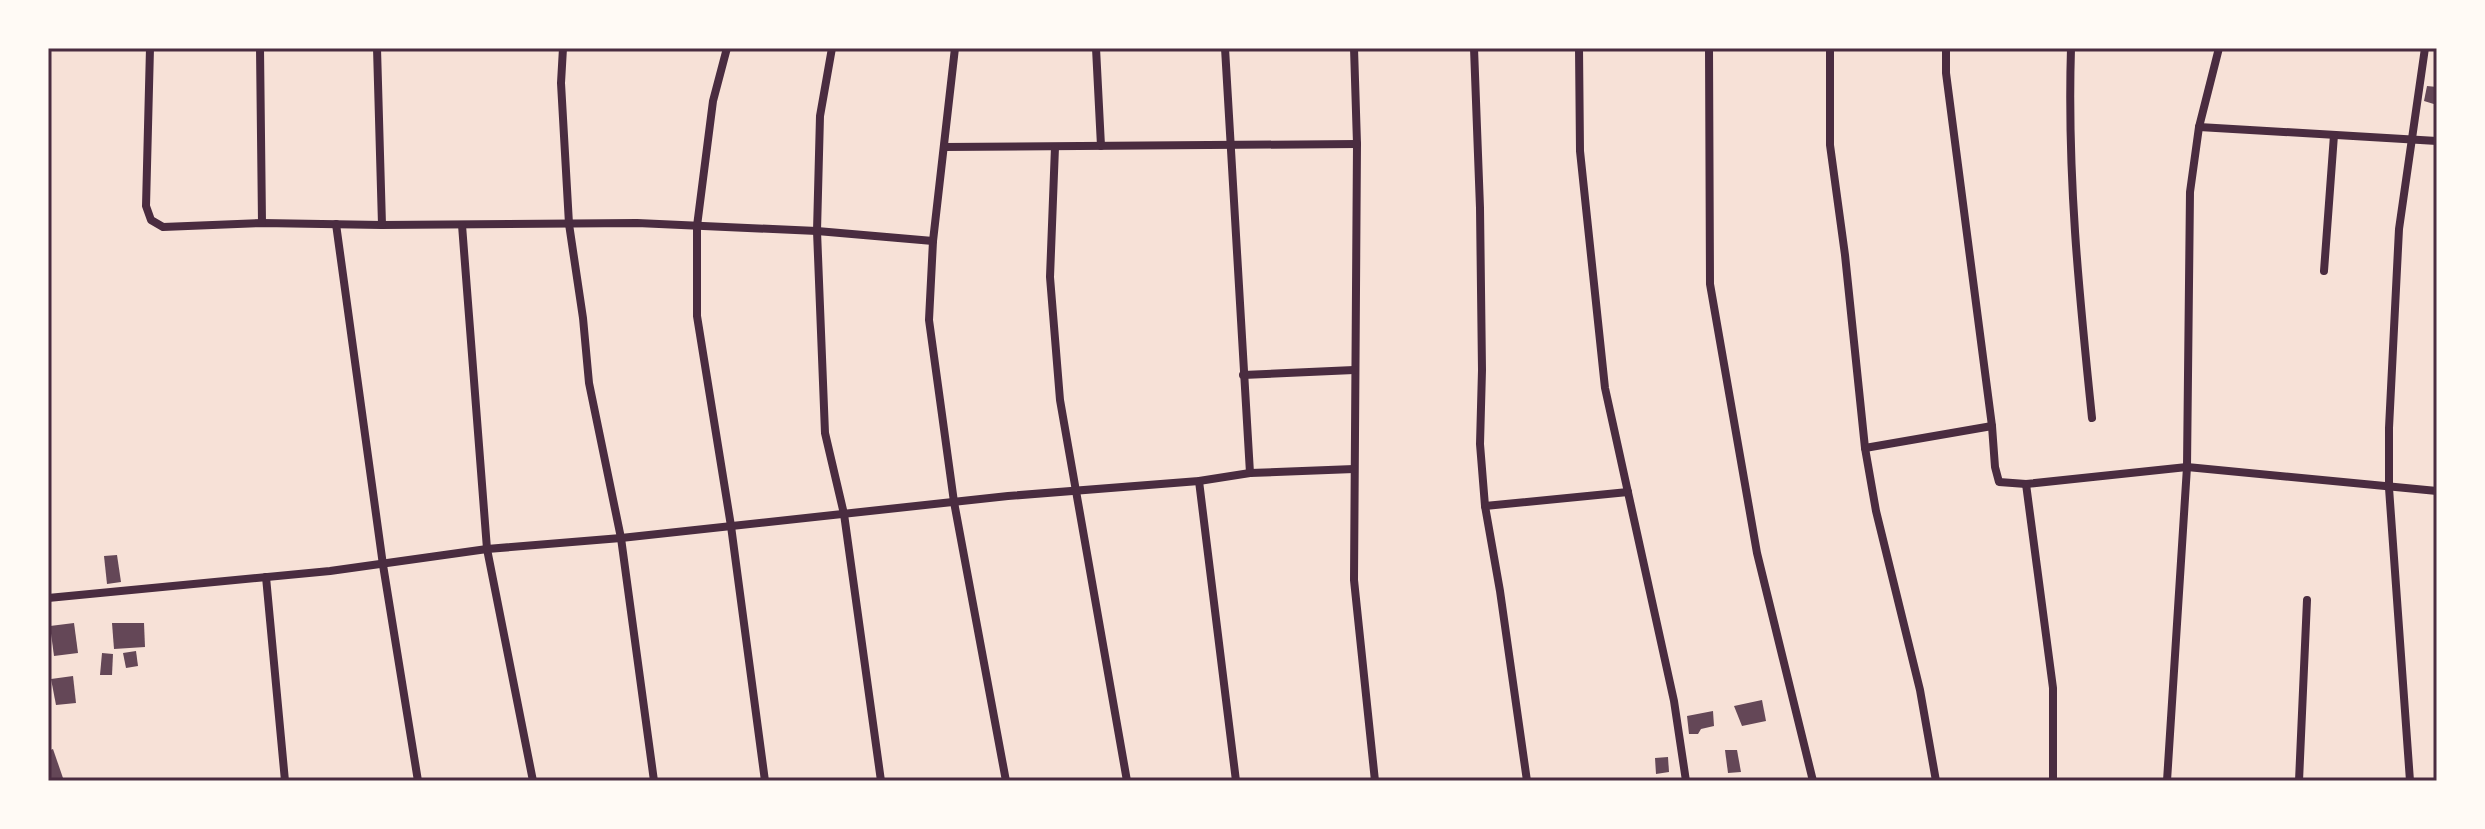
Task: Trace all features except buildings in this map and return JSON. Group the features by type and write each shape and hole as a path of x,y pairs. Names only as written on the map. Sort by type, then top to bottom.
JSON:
{"street":[{"path":"150,48 146,206 151,220 163,227 262,223 697,226 817,231 933,241"},
{"path":"260,48 262,223"},
{"path":"377,48 382,225"},
{"path":"563,48 561,83 569,224 589,383 621,538 654,781"},
{"path":"727,48 713,101 697,226 697,316 731,526 765,781"},
{"path":"832,48 820,116 817,231 825,433 844,514 881,781"},
{"path":"955,48 933,241 929,320 954,502 1006,781"},
{"path":"1096,48 1101,146"},
{"path":"1225,48 1250,473"},
{"path":"1354,48 1357,144 1354,580 1375,781"},
{"path":"1474,48 1480,222 1480,444 1485,506 1527,781"},
{"path":"1579,48 1580,151 1605,388 1674,701 1686,781"},
{"path":"1709,48 1710,284 1757,553 1813,781"},
{"path":"1830,48 1830,145 1865,448 1876,511 1920,690 1936,781"},
{"path":"1946,48 1946,73 1997,478 2003,484 2187,467 2437,491"},
{"path":"2071,48 2068,128 2074,246 2092,418"},
{"path":"2167,781 2187,467 2190,192 2199,127 2219,48"},
{"path":"2410,781 2389,488 2389,428 2399,229 2425,48"},
{"path":"2199,127 2437,141"},
{"path":"2324,271 2334,135"},
{"path":"944,147 1357,144"},
{"path":"1055,147 1050,277 1060,400 1127,781"},
{"path":"336,224 383,565 418,781"},
{"path":"462,225 487,549 533,781"},
{"path":"1243,375 1354,370"},
{"path":"1865,448 1992,426"},
{"path":"48,598 383,565 487,549 621,538 954,502 1199,481 1250,473 1354,469"},
{"path":"1199,481 1236,781"},
{"path":"2026,484 2053,688 2053,781"},
{"path":"1485,506 1628,492"},
{"path":"266,577 285,781"},
{"path":"2299,781 2307,600"}]}
